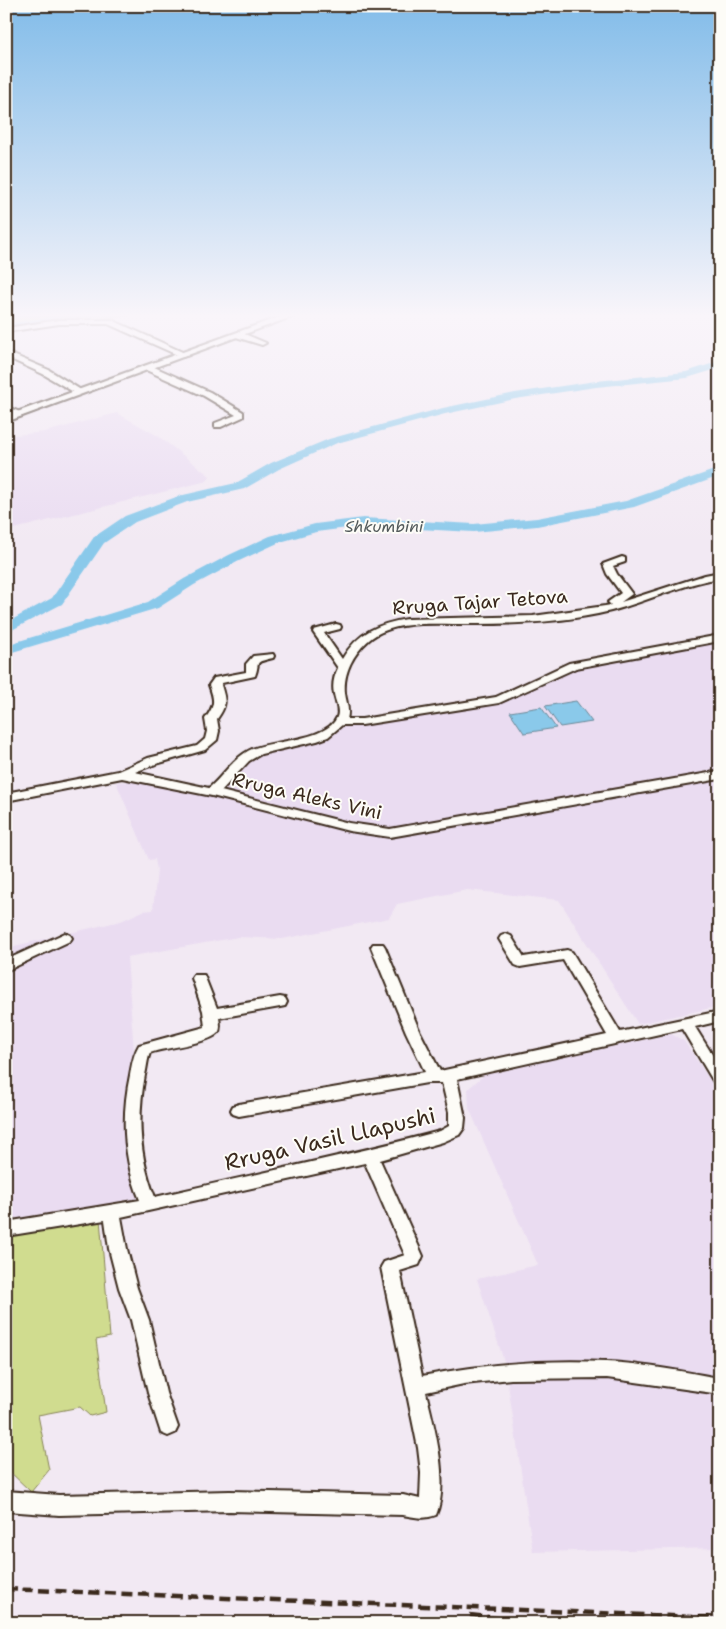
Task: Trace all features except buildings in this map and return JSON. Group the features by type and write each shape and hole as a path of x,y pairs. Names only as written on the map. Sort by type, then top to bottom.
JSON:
{"main road":[{"path":"6,419 80,392"}],"street":[{"path":"203,392 240,414 239,417 218,425"},
{"path":"6,408 19,415"},
{"path":"605,609 606,604 627,594 612,577 608,564 622,560"},
{"name":"Rruga Tajar Tetova","path":"342,666 362,641 374,631 389,625 407,622 526,619 605,609 680,584 720,575"},
{"path":"212,792 254,752 322,736 339,722 344,713 338,689 342,666 318,632 336,627"},
{"path":"339,722 362,722 499,700 574,665 720,638"},
{"path":"122,774 152,761 201,748 211,740 213,731 211,719 220,708 219,696 215,685 218,680 251,674 251,664 257,658 269,656"},
{"name":"Rruga Aleks Vini","path":"6,798 122,774 135,775 198,791 212,792 349,827 390,834 720,775"},
{"path":"6,966 65,938"},
{"path":"506,939 520,962 567,955 616,1038"},
{"path":"378,948 413,1032 442,1077"},
{"path":"150,1204 146,1195 135,1147 132,1110 141,1056 144,1049 153,1045 203,1035 212,1030 214,1022 212,1014 199,978"},
{"path":"212,1014 280,1002"},
{"path":"239,1110 442,1077 466,1070 720,1016"},
{"path":"686,1024 720,1080"},
{"name":"Rruga Vasil Llapushi","path":"6,1229 150,1204 370,1156 453,1132 457,1127 458,1118 442,1077"},
{"path":"6,1501 59,1505 230,1500 429,1508 432,1500 429,1460 416,1386 390,1267 413,1260 414,1256 370,1156"},
{"path":"112,1212 118,1250 128,1288 140,1320 157,1393 168,1427"},
{"path":"416,1386 464,1376 511,1371 607,1370 720,1386"}],"shaded area":[{"path":"117,413 158,436 210,476 207,481 6,531 6,436 45,432"},
{"path":"720,639 720,1006 638,1024 559,900 467,890 397,904 389,918 282,939 238,937 127,957 135,1066 131,1100 125,1101 137,1199 6,1220 6,948 121,921 143,911 153,910 157,870 155,859 149,860 116,782 142,781 215,798 257,752 321,740 338,726 497,701 572,666"},
{"path":"671,1034 684,1041 720,1095 720,1548 533,1552 505,1364 477,1279 538,1265 469,1108 468,1089 484,1075"}],"green space":[{"path":"100,1219 110,1337 96,1340 106,1412 90,1416 80,1407 38,1415 49,1470 31,1492 6,1468 6,1235"}],"water":[{"path":"576,701 592,722 560,727 545,706"},
{"path":"541,707 556,728 524,733 510,712"}],"waterway":[{"path":"6,629 57,601 99,540 130,519 183,499 240,486 275,466 333,441 443,411 542,392"},
{"name":"Shkumbini","path":"6,650 153,605 189,582 234,558 275,539 315,528 363,522 474,528 537,522 629,504 720,472"}],"railway":[{"path":"6,1589 720,1618"},
{"path":"470,1615 536,1623"}]}
